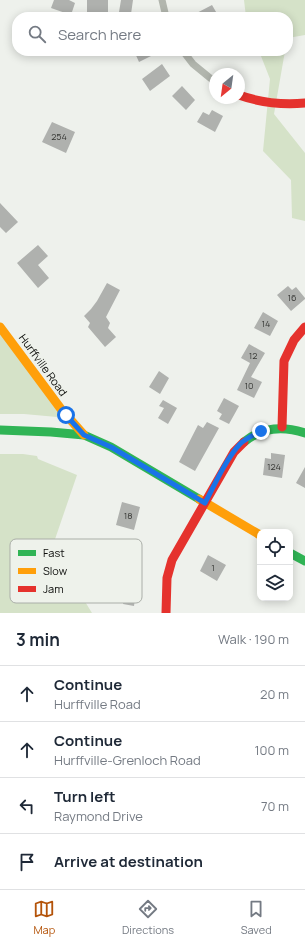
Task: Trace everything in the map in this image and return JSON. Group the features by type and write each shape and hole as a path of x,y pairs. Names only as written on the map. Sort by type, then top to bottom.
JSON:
{"street":[{"path":"162,0 165,12"},
{"path":"187,56 193,64 209,77"},
{"path":"245,97 259,102 272,104 305,103"},
{"name":"Hurffville Road","path":"0,327 61,409 84,435"},
{"path":"282,427 284,361 294,340 305,327"},
{"path":"166,613 166,578 172,560 228,462 241,443 250,436 261,431 282,427 291,428 305,433"},
{"path":"0,430 84,435 111,447 257,533"},
{"path":"293,555 305,561"}],"green space":[{"path":"244,0 305,0 305,35 293,37 293,12 245,12"},
{"path":"261,56 284,56 274,114 305,153 305,221 292,218 291,180 263,151 270,79"},
{"path":"0,325 68,418 24,414 0,414"},
{"path":"0,454 23,454 37,456 38,459 77,475 55,539 10,539 10,603 86,603 92,613 0,613"}],"building":[{"path":"54,0 69,0 75,3 72,12 62,12 51,8"},
{"path":"87,0 108,0 108,12 87,12"},
{"path":"121,0 133,0 131,12 119,12"},
{"path":"212,5 216,12 199,12"},
{"path":"136,56 151,56 139,62"},
{"path":"162,64 170,76 150,91 142,79"},
{"path":"182,86 195,100 186,110 172,96"},
{"path":"212,110 223,116 215,132 197,122 203,112 209,115"},
{"path":"52,122 75,132 66,153 42,142"},
{"path":"0,203 18,222 6,233 0,227"},
{"path":"38,245 48,256 38,265 49,278 38,288 17,263"},
{"path":"107,283 120,290 106,317 110,323 108,328 116,337 105,347 88,327 90,323 84,316 97,301"},
{"path":"288,286 292,290 296,287 305,298 291,311 277,295"},
{"path":"263,312 278,321 270,336 254,328"},
{"path":"249,344 265,353 251,377 262,382 254,398 237,390 250,363 241,358"},
{"path":"159,371 169,378 160,394 149,387"},
{"path":"224,398 239,406 229,424 219,419 222,414 217,411"},
{"path":"163,400 177,408 168,424 158,418 164,408 159,406"},
{"path":"207,422 219,428 195,471 179,462 198,425 203,428"},
{"path":"271,453 285,455 282,478 263,475 265,458 271,459"},
{"path":"305,467 305,488 296,483"},
{"path":"122,502 140,507 134,530 116,525"},
{"path":"208,555 226,565 217,581 200,571"},
{"path":"123,603 134,603 134,606"}],"traffic: fast":[{"path":"244,442 258,433 273,429 289,429 305,433"},
{"path":"0,430 84,435 111,447 199,499"},
{"path":"293,555 305,561"}],"traffic: slow":[{"path":"0,327 61,409 84,435"},
{"path":"199,499 257,533"}],"traffic: jam":[{"path":"245,97 272,103 305,103"},
{"path":"282,427 284,361 294,340 305,327"},
{"path":"166,613 167,578 172,560 234,452 244,442"}],"route":[{"path":"66,415 84,435 111,447 205,503 234,452 241,443 250,436 261,431"}]}
